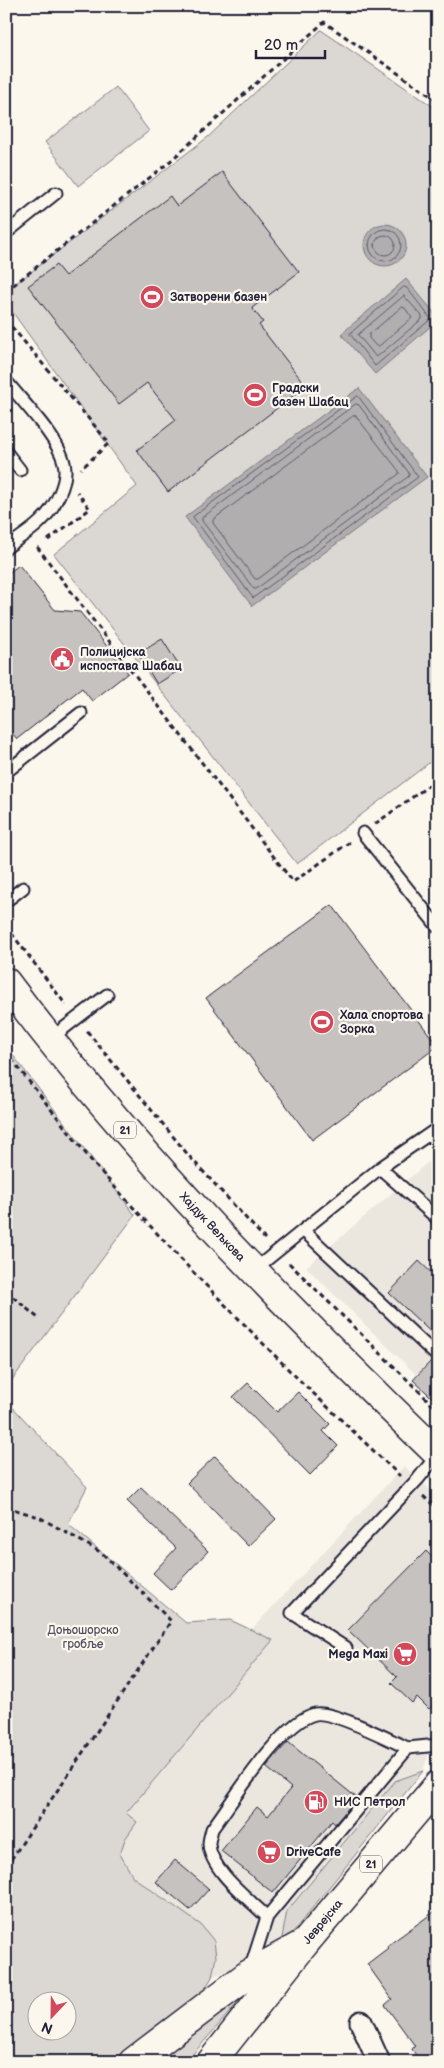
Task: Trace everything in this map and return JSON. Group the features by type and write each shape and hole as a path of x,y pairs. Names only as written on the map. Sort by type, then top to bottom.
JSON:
{"main road":[{"name":"Хајдук Вељкова","path":"6,982 50,1039 149,1158 253,1271 438,1454"},
{"name":"Јеврејска","path":"211,2062 305,1942 438,1785"},
{"path":"133,2062 249,1974 305,1942"}],"street":[{"path":"361,2022 379,2062"}],"lane":[{"path":"6,233 56,193"},
{"path":"6,381 54,441 64,464 62,490 56,503 41,522 6,548"},
{"path":"6,452 20,470"},
{"path":"6,772 81,713"},
{"path":"363,833 438,927"},
{"path":"6,901 24,888"},
{"path":"50,1039 107,995"},
{"path":"253,1271 380,1168 438,1128"},
{"path":"380,1168 438,1219"},
{"path":"304,1231 436,1356"},
{"path":"346,1648 292,1613 412,1486 438,1454"},
{"path":"267,1917 221,1872 212,1859 209,1843 212,1829 287,1730 316,1713 334,1716 408,1748 438,1745"},
{"path":"249,1974 267,1917 408,1748"}],"path":[{"path":"6,290 167,164 324,22 438,101"},
{"path":"6,320 108,443 75,474"},
{"path":"74,487 90,509 38,548 293,882 438,779"},
{"path":"6,926 77,1018 189,1156 278,1252 438,1410"},
{"path":"6,1052 94,1164 178,1256 290,1370 438,1509"},
{"path":"6,1291 38,1318"},
{"path":"6,1506 39,1517 102,1553 171,1621 6,1868"}],"shaded area":[{"path":"428,1162 438,1172 438,1396 306,1267"},
{"path":"404,1466 438,1497 438,1724 423,1771 395,1781 287,1911 280,1948 212,1977 216,1957 201,1925 133,1877 120,1854 125,1839 137,1822 126,1813 272,1641 251,1630"}],"green space":[{"name":"Градски базен Шабац","path":"321,30 438,110 438,756 297,864 54,554 137,486 6,303 6,291 208,137"},
{"path":"116,87 149,131 78,186 45,142"},
{"path":"6,1046 135,1215 6,1388"},
{"name":"Доњошорско гробље","path":"6,1400 87,1487 68,1524 186,1623 230,1620 273,1640 126,1813 137,1822 125,1839 120,1854 133,1877 201,1925 214,1941 216,1957 212,1977 201,1996 116,2062 6,2062"},
{"path":"423,1771 280,1948 287,1911 395,1781"},
{"path":"235,1994 241,1999 186,2062 150,2062"}],"water":[{"path":"381,224 389,224 400,230 406,245 400,260 389,266 381,266 370,260 364,249 364,241 370,230"},
{"path":"406,279 438,317 438,320 375,374 341,334"},
{"path":"359,388 427,477 252,606 185,517"}],"building":[{"name":"Затворени базен","path":"222,172 299,272 252,308 263,322 259,325 306,386 168,492 137,450 176,420 147,383 119,404 28,286 56,265 65,276 170,196 177,206"},
{"name":"Полицијска испостава Шабац","path":"19,565 55,610 80,612 128,673 92,701 82,688 17,739 6,726 6,575"},
{"path":"162,639 181,669 157,684 138,654"},
{"name":"Хала спортова Зорка","path":"332,905 438,1046 312,1140 206,998"},
{"path":"419,1261 438,1279 438,1339 389,1293"},
{"path":"431,1361 438,1362 438,1403 413,1380"},
{"path":"248,1383 277,1412 298,1392 330,1424 323,1431 338,1446 310,1475 233,1397"},
{"path":"215,1456 276,1519 248,1546 187,1483"},
{"path":"141,1487 208,1551 171,1590 153,1573 176,1548 127,1501"},
{"name":"Mega Maxi","path":"426,1551 438,1563 438,1700 429,1709 417,1697 412,1703 391,1683 397,1677 348,1630"},
{"path":"288,1742 357,1798 335,1824 332,1821 273,1893 221,1851 257,1807 268,1816 291,1788 266,1767"},
{"path":"175,1860 209,1889 190,1910 156,1882"},
{"path":"438,1909 438,2062 420,2062 412,2049 415,2046 385,2005 392,1999 367,1964 388,1948 387,1946"}],"place":[{"name":"Затворени базен","path":"152,297"},
{"name":"Градски базен Шабац","path":"255,395"},
{"name":"Полицијска испостава Шабац","path":"62,659"},
{"name":"Хала спортова Зорка","path":"322,1022"},
{"name":"Mega Maxi","path":"405,1654"},
{"name":"НИС Петрол","path":"316,1802"},
{"name":"DriveCafe","path":"269,1852"}]}
